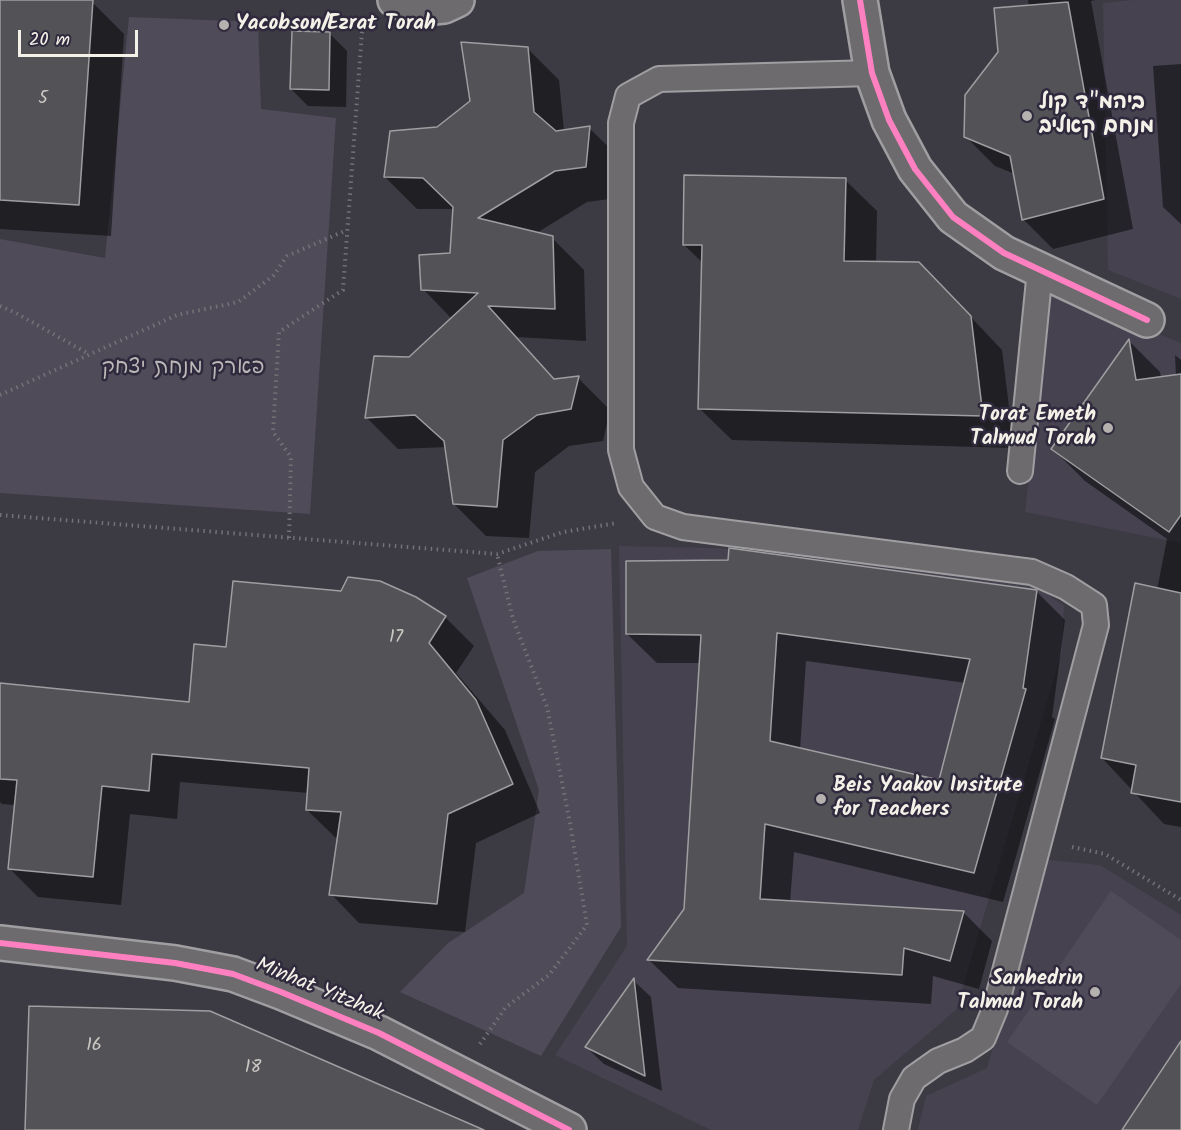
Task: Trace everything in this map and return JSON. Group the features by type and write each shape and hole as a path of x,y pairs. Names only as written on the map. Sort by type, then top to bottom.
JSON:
{"street":[{"path":"395,0 423,8 444,6 457,0"},
{"path":"860,0 872,73 889,120 915,169 953,217 1004,253 1147,320"},
{"name":"Minhat Yitzhak","path":"0,943 175,963 233,974 379,1033 569,1130"}],"lane":[{"path":"872,73 658,80 628,96 621,123 621,450 631,488 655,517 683,527 1032,573 1066,587 1094,605 1096,625 995,1010 983,1038 965,1050 938,1061 914,1078 902,1099 896,1130"},
{"path":"1020,471 1040,270"}],"path":[{"path":"289,538 291,457 273,432 279,332 343,290 363,14"},
{"path":"0,395 177,315 238,302 273,276 287,256 347,230"},
{"path":"0,306 88,354"},
{"path":"0,515 497,554 563,532 655,517"},
{"path":"458,1074 506,1007 549,975 587,925 547,707 513,619 497,554"},
{"path":"1040,840 1105,854 1181,900"}],"shaded area":[{"path":"1133,0 1181,0 1181,299 1108,270 1103,3"},
{"name":"Torat Emeth Talmud Torah","path":"1050,290 1181,343 1181,543 1025,512"},
{"name":"Beis Yaakov Insitute for Teachers","path":"619,546 717,548 1029,581 1064,606 1062,651 956,1010 874,1080 858,1130 711,1130 555,1055 627,946"},
{"name":"Sanhedrin Talmud Torah","path":"1048,860 1100,865 1181,915 1181,1130 918,1130 926,1096 987,1068"}],"green space":[{"name":"פארק מנחת יצחק","path":"129,17 258,22 261,109 336,118 310,514 0,493 0,239 105,258"},
{"path":"611,549 621,927 541,1056 400,992 448,943 524,893 539,790 467,578 538,551"},
{"path":"1111,891 1181,940 1181,984 1097,1105 1007,1042"}],"building":[{"path":"0,0 93,0 79,205 0,200"},
{"name":"ביהמ\"ד קול מנחם קאליב","path":"1068,2 1104,199 1022,220 1010,156 964,137 965,95 998,52 994,8"},
{"path":"292,31 330,32 329,90 290,89"},
{"path":"461,42 528,47 534,112 556,131 590,126 586,167 555,171 478,218 553,236 555,309 488,306 554,379 579,376 571,409 537,415 503,440 497,507 453,504 444,441 415,415 365,418 374,356 409,357 478,293 421,290 419,255 450,253 453,207 423,178 384,177 390,131 437,127 470,101"},
{"path":"684,175 846,178 844,261 919,262 971,316 983,416 698,409 702,245 683,245"},
{"path":"1129,339 1136,380 1181,374 1181,515 1169,532 1051,449"},
{"path":"729,548 1037,590 1023,688 1026,689 974,873 765,824 760,899 964,911 950,961 904,948 902,975 647,960 684,909 701,635 626,634 626,561 728,560","holes":["777,633 970,659 939,780 770,741"]},
{"path":"348,577 380,581 416,597 446,616 429,643 476,700 513,784 448,814 437,904 329,895 341,812 306,810 309,768 152,754 149,791 102,786 93,877 8,869 17,780 0,779 0,683 189,702 194,644 226,647 233,581 341,591"},
{"path":"1135,583 1181,593 1181,802 1131,793 1136,765 1101,758"},
{"path":"634,978 645,1076 585,1047"},
{"path":"29,1006 210,1011 484,1130 25,1130"},
{"path":"1181,1041 1181,1130 1122,1130"}],"cycle path":[{"path":"860,0 872,73 889,120 915,169 953,217 1004,253 1147,320"},
{"path":"0,943 175,963 233,974 379,1033 569,1130"}],"place":[{"name":"Yacobson/Ezrat Torah","path":"224,25"},
{"name":"ביהמ\"ד קול מנחם קאליב","path":"1027,116"},
{"name":"Torat Emeth Talmud Torah","path":"1108,428"},
{"name":"Beis Yaakov Insitute for Teachers","path":"821,799"},
{"name":"Sanhedrin Talmud Torah","path":"1095,992"}]}
